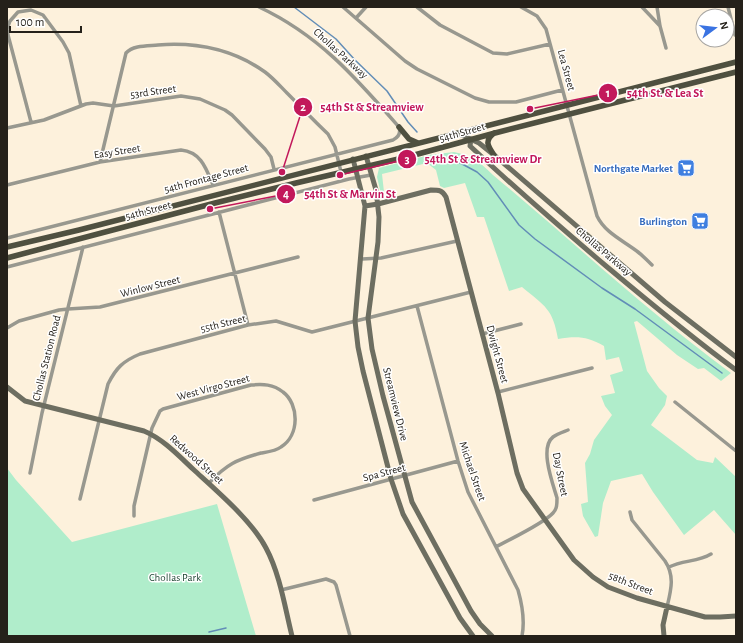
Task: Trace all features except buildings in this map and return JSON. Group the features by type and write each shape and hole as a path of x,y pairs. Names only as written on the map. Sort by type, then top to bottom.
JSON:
{"main road":[{"name":"54th Street","path":"7,247 80,230 736,62"},
{"path":"684,84 687,79 699,72"},
{"name":"54th Street","path":"7,258 230,199 407,157 570,113 736,72"},
{"path":"399,127 409,139 418,143"},
{"name":"Chollas Parkway","path":"457,133 479,143 494,155 665,302 736,357"},
{"path":"494,155 490,148 488,139 495,133"},
{"name":"Chollas Parkway","path":"470,139 470,146 482,158 550,218 654,307 736,370"},
{"name":"Streamview Drive","path":"366,156 378,204 379,226 368,318 372,349 383,396 414,508 471,611 480,624 492,636"},
{"path":"353,159 366,206 355,321 358,347 391,479 403,514 460,618 473,636"},
{"name":"Dwight Street","path":"378,204 431,190 440,190 446,197 498,392 520,484 545,520"},
{"path":"366,206 378,204"},
{"name":"Redwood Street","path":"7,387 26,401 100,419 151,434 164,443 209,483 259,535 271,558 281,590 292,636"},
{"name":"58th Street","path":"545,520 568,553 580,566 593,577 616,591 704,617 736,616"},
{"path":"664,636 663,625 667,607"}],"street":[{"name":"Chollas Parkway","path":"259,7 293,26 328,51 365,88 399,127"},
{"path":"343,7 405,62 476,98 489,102 516,102 562,90"},
{"path":"356,18 366,7"},
{"path":"417,7 440,25 493,53 507,54 550,44"},
{"name":"Lea Street","path":"521,7 534,14 546,29 597,216 600,222 652,265"},
{"path":"642,7 660,26"},
{"path":"658,7 660,26 666,48"},
{"path":"31,122 7,29 12,18 20,11 31,10 43,14 63,42 69,53 81,106"},
{"path":"100,162 126,53 132,48 177,44 211,48 240,58 266,73 328,134 333,142 341,172"},
{"name":"53rd Street","path":"7,128 44,120 93,103 114,106 181,96 200,99 226,110 266,148 271,157 274,169"},
{"name":"54th Frontage Street","path":"7,238 393,140 399,134 399,127"},
{"name":"Easy Street","path":"7,185 100,162 177,151 192,153 202,161 213,185"},
{"path":"7,267 351,178 371,175"},
{"path":"219,212 248,325"},
{"path":"362,259 375,259 457,241"},
{"name":"Chollas Station Road","path":"30,473 44,405 82,247"},
{"name":"Winlow Street","path":"7,328 19,321 68,308 100,308 298,257"},
{"name":"55th Street","path":"80,499 108,384 113,374 128,359 144,353 248,325 276,321 312,332 471,292"},
{"name":"Michael Street","path":"417,306 458,461 468,492 518,590 524,624 522,636"},
{"path":"482,334 521,324"},
{"path":"498,392 592,368"},
{"name":"West Virgo Street","path":"134,516 134,506 152,428 160,411 251,385 271,385 279,389 291,400 295,410 295,421 292,432 287,441 281,448 231,463 209,483"},
{"path":"675,402 736,451"},
{"name":"Day Street","path":"496,547 545,520 553,513 557,505 557,498 546,455 547,447 553,437 568,430"},
{"name":"Spa Street","path":"314,500 458,461"},
{"path":"630,512 632,520 666,561 669,567 672,584 667,607"},
{"path":"669,567 676,564 704,559 711,554"},
{"path":"281,590 326,580 331,581 336,585 350,636"}],"green space":[{"path":"454,152 466,155 480,163 640,301 731,373 721,381 704,368 698,369 677,355 637,321 634,322 647,371 659,388 667,396 665,405 651,425 697,460 713,463 715,457 736,477 736,535 714,510 684,535 642,474 611,481 603,503 598,536 595,537 583,516 581,504 588,502 585,463 590,454 594,440 612,415 605,406 601,396 615,393 610,375 623,371 619,357 606,360 604,346 592,340 576,337 558,339 554,321 547,309 542,304 522,287 509,291 484,217 477,217 465,183 444,188 440,186 436,170 427,163 382,174 384,192 381,194 377,177 379,168 429,155"},
{"name":"Chollas Park","path":"7,468 72,542 217,504 256,636 7,636"}],"waterway":[{"path":"294,7 336,39 387,91 408,122 417,132"},
{"path":"451,158 477,172 488,182 519,225 535,239 602,288 635,309 722,373"},
{"path":"209,632 226,628"}],"place":[{"name":"54th St. & Lea St","path":"530,109"},
{"name":"Northgate Market","path":"686,168"},
{"name":"54th St & Streamview","path":"282,172"},
{"name":"54th St & Streamview Dr","path":"340,175"},
{"name":"54th St & Marvin St","path":"210,209"},
{"name":"Burlington","path":"700,221"}]}
